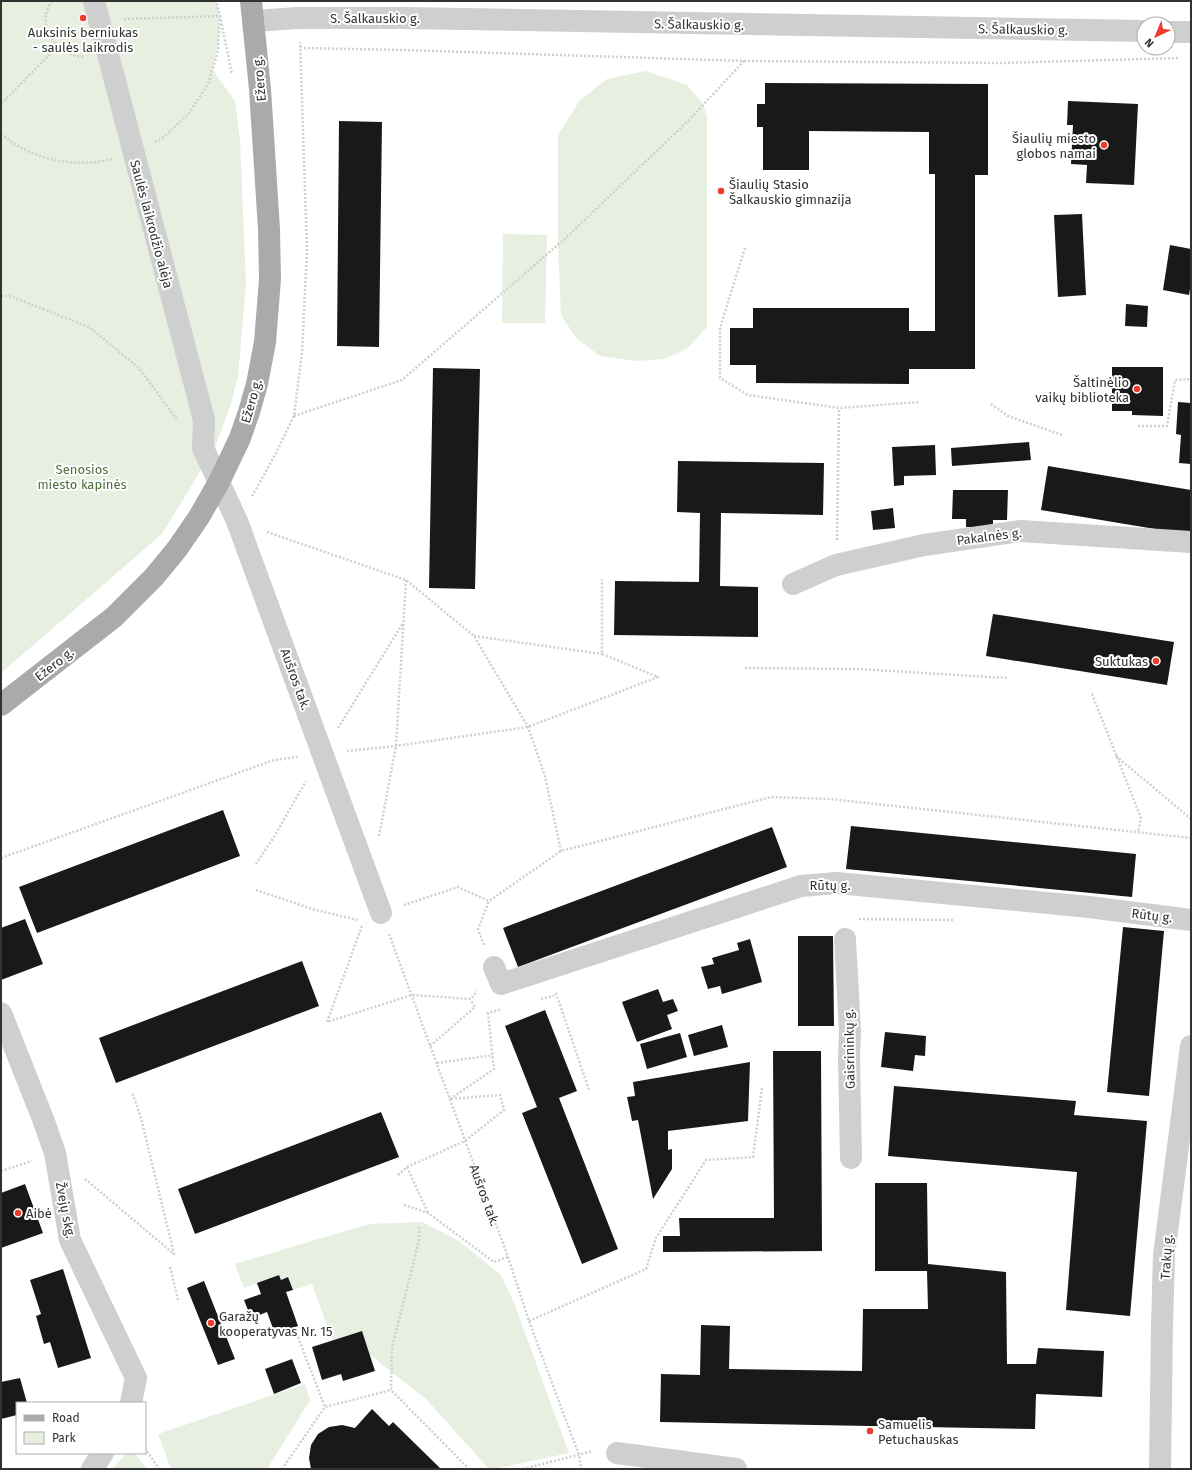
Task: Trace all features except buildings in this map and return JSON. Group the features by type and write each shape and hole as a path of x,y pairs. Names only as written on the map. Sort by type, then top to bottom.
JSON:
{"main road":[{"name":"Ežero g.","path":"1,705 114,617 154,577 177,549 199,517 219,482 240,438 250,412 265,342 270,280 269,229 260,89 252,11"}],"street":[{"name":"Saulės laikrodžio alėja","path":"94,1 204,420 203,448"},
{"name":"S. Šalkauskio g.","path":"252,11 297,18 404,18 1136,32"},
{"path":"1176,32 1191,32"},
{"name":"Aušros tak.","path":"203,448 237,521 381,913"},
{"name":"Pakalnės g.","path":"793,584 836,565 924,545 1021,532 1191,542"},
{"name":"Rūtų g.","path":"494,967 501,984 801,886 837,883 1089,907 1191,920"},
{"name":"Gaisrininkų g.","path":"845,940 850,1031 849,1059 851,1158"},
{"name":"Žvejų skg.","path":"1,1013 43,1119 55,1154 70,1240 136,1378 130,1402"},
{"name":"Trakų g.","path":"1160,1469 1164,1255 1191,1046"},
{"path":"617,1452 736,1469"},
{"path":"92,1469 103,1454"}],"path":[{"path":"216,1 232,75"},
{"path":"1,134 9,141 38,155 70,162 102,162 134,154 164,137 189,113 208,84 218,51 220,16"},
{"path":"120,19 220,16"},
{"path":"1,104 57,47"},
{"path":"301,48 412,50 744,61 1002,63 1184,58"},
{"path":"294,416 402,380 567,237 688,120 744,61"},
{"path":"745,248 720,328 720,378 748,395 839,408 919,402"},
{"path":"1,296 10,296 89,327 139,368 174,417 203,448"},
{"path":"1138,426 1167,426 1175,380 1191,379"},
{"path":"991,404 1008,416 1062,435"},
{"path":"836,565 839,408"},
{"path":"237,521 406,580 474,636 528,728 545,776 561,851"},
{"path":"602,579 602,654"},
{"path":"379,838 396,746 406,580"},
{"path":"256,864 274,837 323,753 403,623"},
{"path":"1,858 274,760 323,753 396,746 528,728 658,677 602,654 474,636"},
{"path":"745,668 858,669 1007,678"},
{"path":"1092,694 1140,818 1138,832"},
{"path":"1116,756 1191,820"},
{"path":"471,999 494,967 478,929 489,901 561,851 771,797 830,799 1191,838"},
{"path":"381,913 458,887 489,901"},
{"path":"256,890 312,910 364,921 327,1022 412,995 471,999"},
{"path":"852,919 960,921"},
{"name":"Aušros tak.","path":"389,935 508,1257 529,1321 579,1455 581,1469"},
{"path":"533,1001 556,994 589,1090"},
{"path":"430,1046 475,1008 471,999"},
{"path":"450,1099 494,1069 488,1013 503,1009"},
{"path":"436,1063 493,1055"},
{"path":"529,1321 646,1269 656,1238 706,1160 753,1157 762,1088"},
{"path":"84,1178 174,1254 140,1118 132,1092"},
{"path":"398,1174 407,1167 465,1141 504,1110 500,1095 450,1099"},
{"path":"1,1170 55,1154"},
{"path":"407,1167 428,1213"},
{"path":"404,1204 428,1213 494,1262 508,1257"},
{"path":"419,1227 419,1240 392,1348 391,1390 469,1469"},
{"path":"170,1267 178,1300"},
{"path":"298,1338 325,1407"},
{"path":"282,1469 325,1407 391,1390"},
{"path":"146,1450 159,1469"},
{"path":"523,1469 599,1450 617,1452"}],"green space":[{"name":"Senosios miesto kapinės","path":"1,1 216,1 219,19 219,35 212,69 235,101 240,139 246,284 238,377 230,407 215,447 162,534 1,673"},
{"path":"646,71 687,85 703,104 707,117 707,327 687,349 664,359 637,361 600,356 576,338 561,315 558,245 558,135 580,100 607,79"},
{"path":"503,234 547,235 545,323 502,323"},
{"path":"421,1222 459,1241 501,1275 514,1303 569,1453 489,1469 426,1399 370,1355 362,1331 332,1340 312,1284 293,1290 288,1277 281,1280 279,1275 244,1288 235,1264 369,1224"},
{"path":"305,1384 310,1400 267,1469 171,1469 158,1434"},
{"path":"126,1454 136,1454 147,1469 112,1469"}],"place":[{"name":"Auksinis berniukas - saulės laikrodis","path":"83,18"},
{"name":"Šiaulių miesto globos namai","path":"1104,145"},
{"name":"Šiaulių Stasio Šalkauskio gimnazija","path":"721,191"},
{"name":"Šaltinėlio vaikų biblioteka","path":"1137,389"},
{"name":"Suktukas","path":"1156,661"},
{"name":"Aibė","path":"18,1213"},
{"name":"Garažų kooperatyvas Nr. 15","path":"211,1323"},
{"name":"Samuelis Petuchauskas","path":"870,1431"}]}
